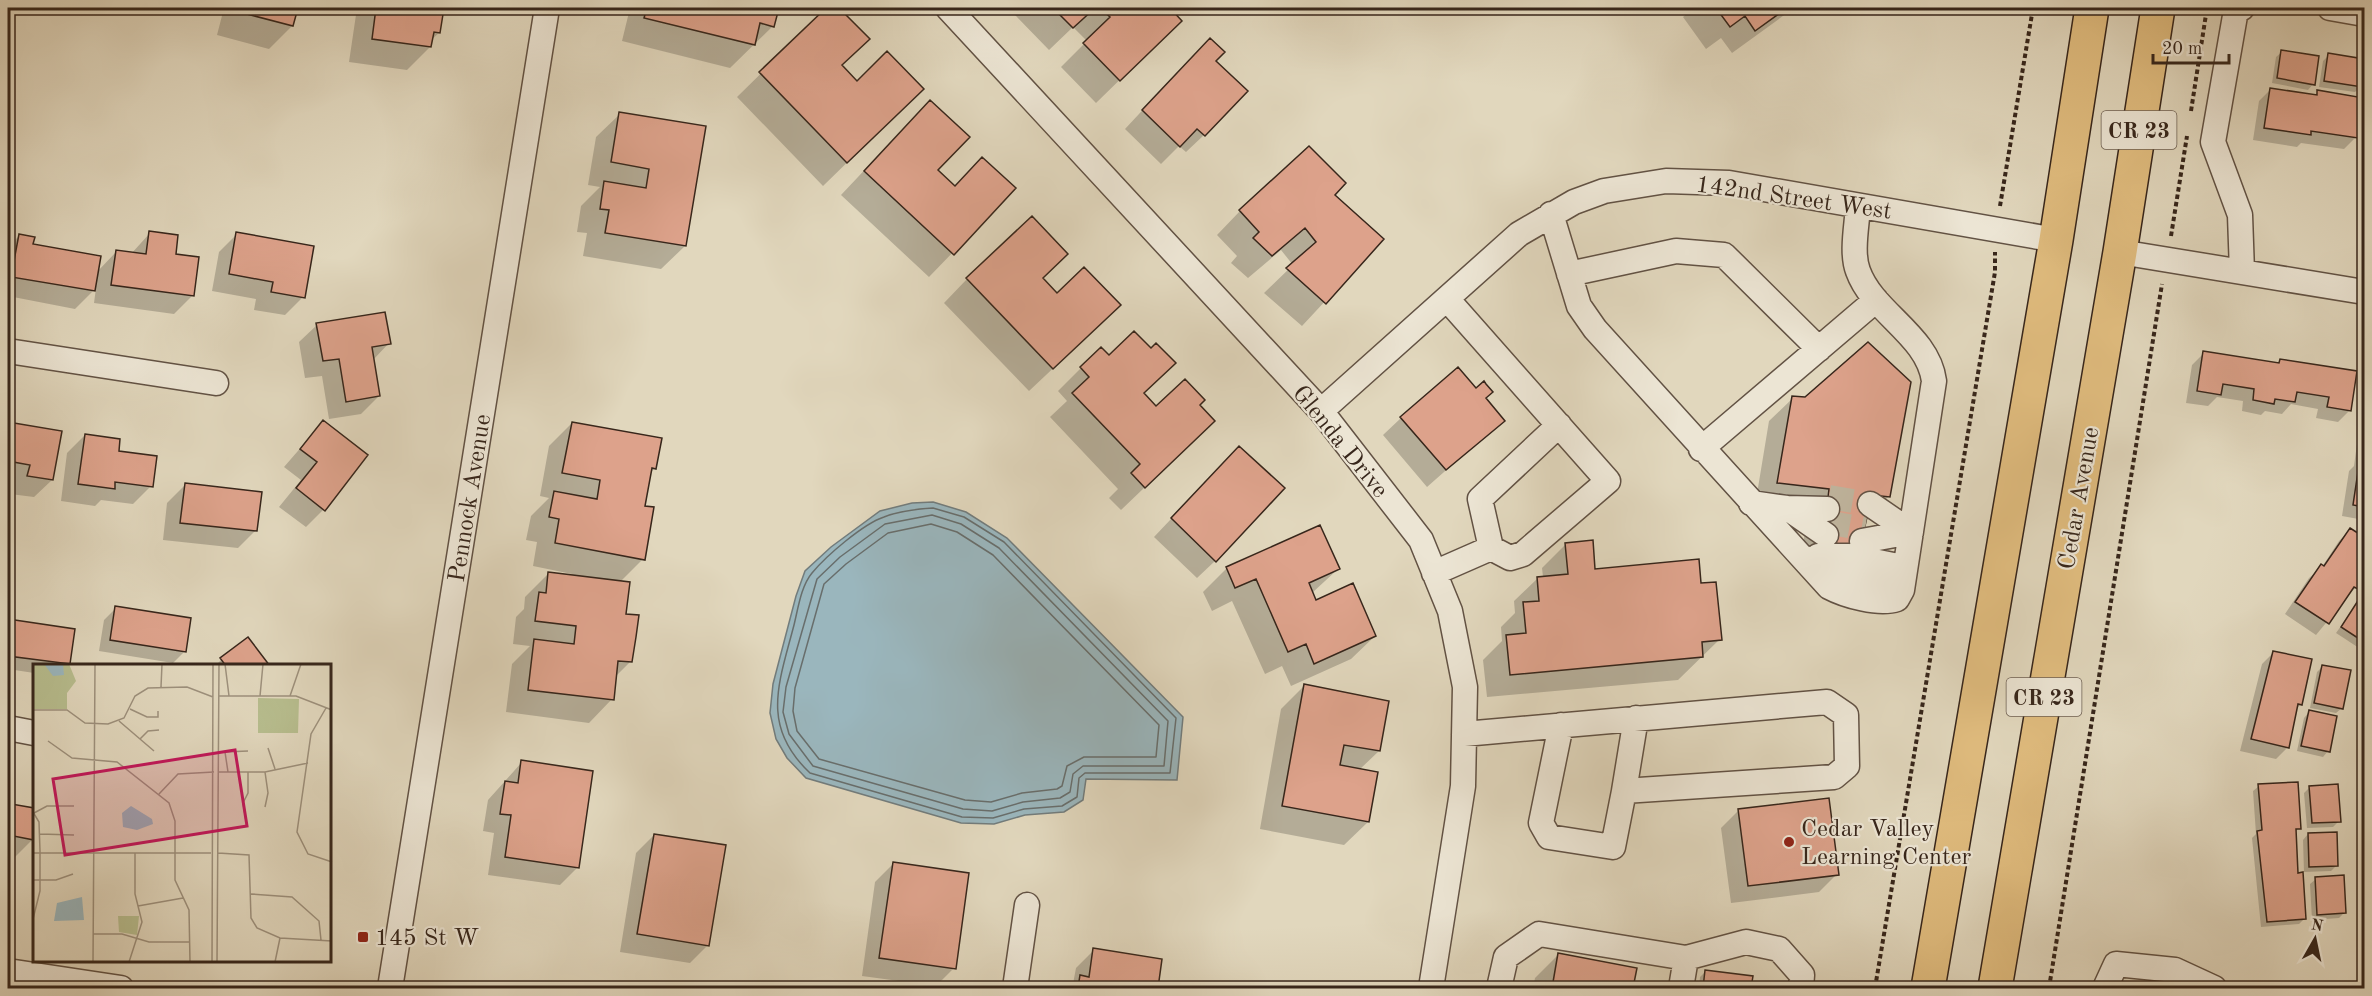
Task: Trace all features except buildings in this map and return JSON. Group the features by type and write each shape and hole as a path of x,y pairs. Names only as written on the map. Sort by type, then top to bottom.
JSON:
{"highway":[{"name":"CR 23","path":"1928,988 2056,240 2092,8"},
{"name":"Cedar Avenue","path":"1995,988 2120,252 2158,8"}],"street":[{"name":"Pennock Avenue","path":"390,988 547,8"},
{"name":"Glenda Drive","path":"948,8 1321,411 1421,540 1450,611 1465,687 1463,786 1431,988"},
{"path":"2242,8 2236,10 2212,142 2240,215 2242,272"},
{"path":"2330,8 2364,14"},
{"name":"142nd Street West","path":"1321,411 1494,254 1551,214 1604,191 1635,184 1677,181 1729,183 2056,240"},
{"path":"1551,214 1585,318 1701,449 1829,587 1840,592 1889,601 1897,598 1904,573 1934,381 1932,368 1925,355 1876,300 1858,273 1856,264 1858,206"},
{"path":"1569,274 1676,251 1724,255 1819,349"},
{"path":"2120,252 2364,292"},
{"path":"1447,299 1559,425 1608,481 1523,555 1510,558 1491,548 1480,499 1559,425"},
{"path":"1701,449 1876,300"},
{"path":"8,351 216,383"},
{"path":"1751,503 1827,516 1787,508"},
{"path":"1911,532 1866,522 1911,532"},
{"path":"1434,573 1491,548"},
{"path":"1800,556 1849,556 1889,563 1904,573"},
{"path":"1464,734 1827,702 1846,715 1847,766 1834,777 1624,791"},
{"path":"1561,725 1541,823 1549,837 1613,847 1636,718"},
{"path":"8,728 33,733"},
{"path":"1015,988 1027,905"},
{"path":"1499,988 1506,957 1539,934 1686,958 1746,942 1779,949 1803,975 1801,988"},
{"path":"1681,988 1686,958"},
{"path":"2105,988 2116,964 2175,970 2214,988"},
{"path":"8,970 121,988"}],"path":[{"path":"1875,988 1995,272 1996,230 2033,8"},
{"path":"2189,121 2207,8"},
{"path":"2049,988 2187,133"}],"water":[{"path":"933,502 966,512 1007,538 1183,717 1177,780 1086,779 1083,800 1064,812 1025,815 994,824 961,823 806,778 787,758 776,739 770,713 773,684 796,596 805,571 831,547 880,511 912,503"}],"tunnel":[{"path":"1829,497 1870,504"},
{"path":"1826,522 1865,529"}],"place":[{"name":"Cedar Valley Learning Center","path":"1789,842"},
{"name":"145 St W","path":"363,937"}]}
